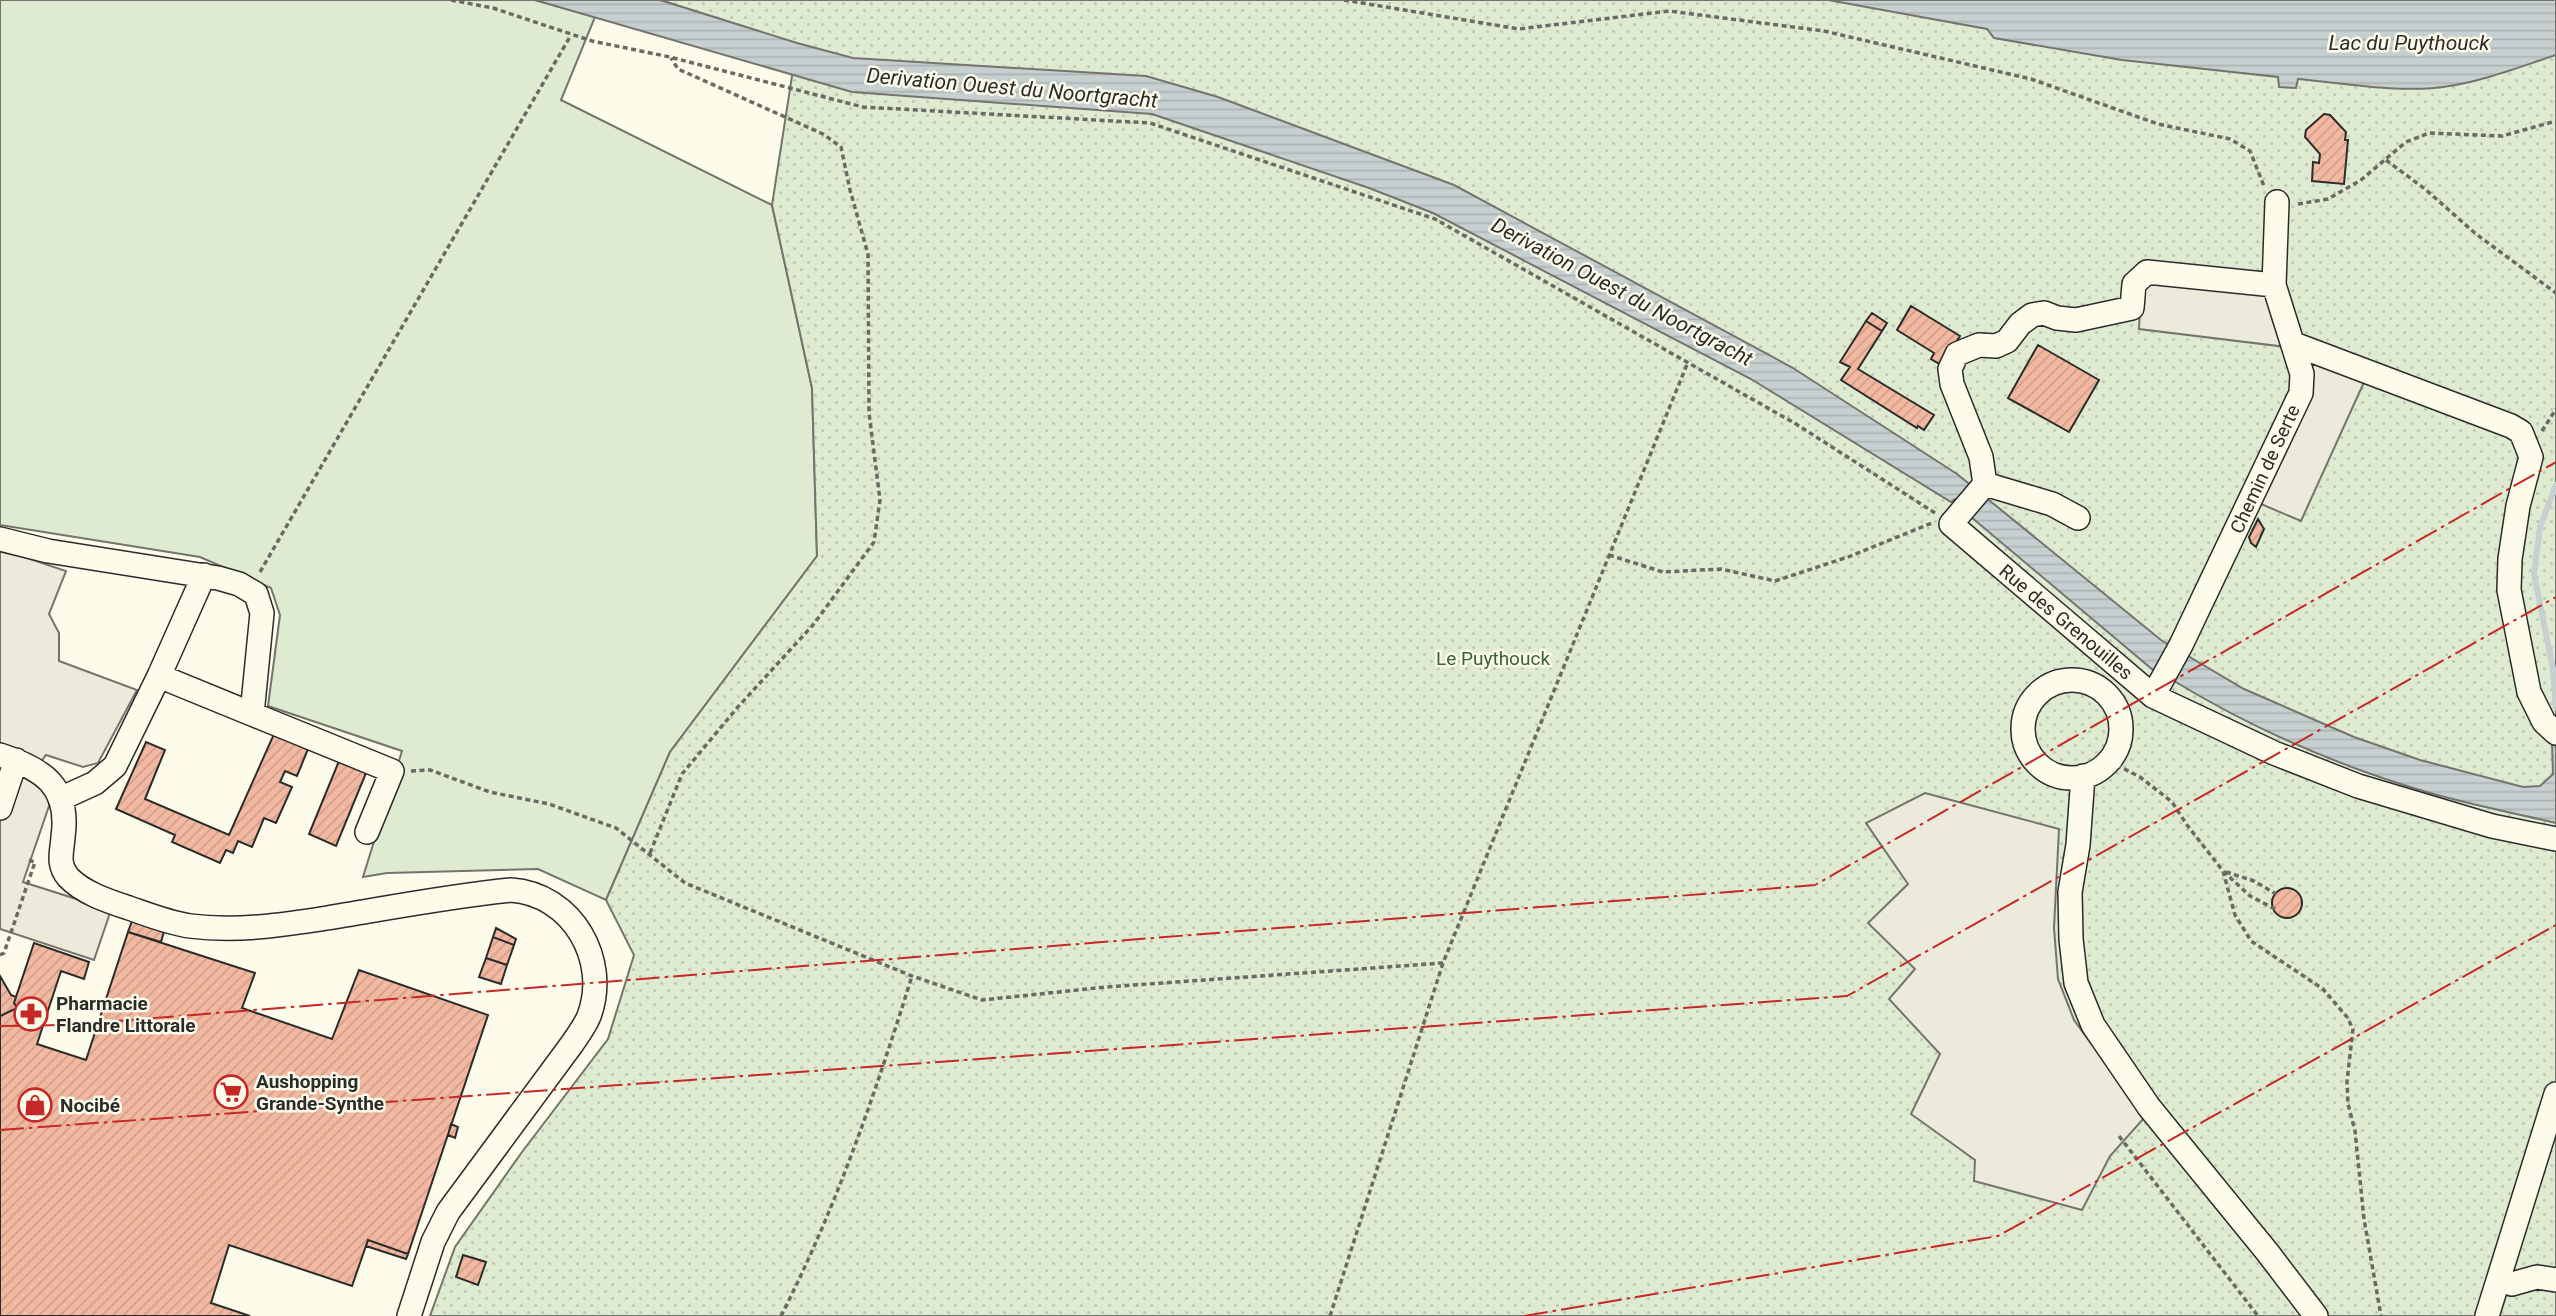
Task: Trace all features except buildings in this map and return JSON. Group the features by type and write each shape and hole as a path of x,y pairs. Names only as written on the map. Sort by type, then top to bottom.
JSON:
{"street":[{"name":"Chemin de Serte","path":"2159,686 2301,393 2302,374 2274,285 2277,202"},
{"path":"2078,518 2052,504 1984,486 1981,457 1952,384 1950,369 1957,354 1979,345 1996,346 2007,341 2020,324 2032,315 2043,313 2076,320 2132,308 2134,284 2147,272 2274,285"},
{"path":"2294,344 2521,432 2531,457 2518,506 2510,559 2509,590 2529,692 2544,722 2556,733"},
{"name":"Rue des Grenouilles","path":"1984,486 1956,518 2186,711 2283,757 2367,789 2492,825 2556,839"},
{"path":"0,539 48,551 204,575 250,589 260,598 262,613 252,714"},
{"path":"60,799 95,783 115,766 204,575"},
{"path":"159,676 392,771 367,832"},
{"path":"2071,680 2094,685 2113,701 2121,732 2109,761 2097,771 2083,776 2067,777 2051,772 2033,757 2024,734 2027,710 2041,691 2055,683 2071,680"},
{"path":"2113,701 2159,686"},
{"path":"0,808 8,757 33,766 47,777 60,799 65,817 60,865 71,880 112,902 178,924 223,928 267,927 511,890 529,893 550,902 567,915 580,931 594,972 594,992 589,1016 572,1044 448,1212 433,1242 409,1316"},
{"path":"2083,776 2078,845 2070,892 2071,939 2076,983 2093,1025 2149,1107 2316,1316"},
{"path":"2487,1316 2556,1094"},
{"path":"2499,1279 2512,1284 2537,1277 2556,1280"}],"path":[{"path":"451,0 481,5 571,35 670,57 863,107 1150,123 1434,219 1796,424 1943,518 1848,557 1775,581 1721,569 1662,572 1612,556"},
{"path":"481,5 483,0"},
{"path":"1344,0 1519,29 1669,11 1824,31 2031,79 2158,124 2230,139 2250,151 2266,193 2277,202 2295,205 2328,199 2361,180 2406,142 2430,133 2502,136 2556,121"},
{"path":"250,589 571,35"},
{"path":"650,853 682,774 737,708 813,625 874,542 880,500 869,413 869,254 850,190 841,147 823,134 678,69 670,57"},
{"path":"2386,160 2425,189 2476,234 2556,293"},
{"path":"1330,1316 1443,963 1612,556 1688,362"},
{"path":"2109,761 2140,777 2172,802 2223,871 2250,896 2275,909"},
{"path":"392,771 430,770 490,792 549,804 616,828 685,883 912,976 982,1000 1106,987 1443,963"},
{"path":"0,955 4,953 35,862 28,860"},
{"path":"2223,871 2254,881 2276,894"},
{"path":"2223,871 2235,915 2251,941 2323,989 2343,1011 2353,1029 2347,1081 2348,1104 2355,1130 2364,1219 2381,1316"},
{"path":"781,1316 814,1252 873,1102 912,976"},
{"path":"2119,1136 2258,1316"}],"green space":[{"path":"0,0 535,0 595,17 561,100 772,205 812,388 817,556 670,752 606,900 538,869 387,873 363,877 402,751 268,706 280,615 271,588 200,557 0,525"},
{"name":"Le Puythouck","path":"660,0 2556,0 2556,1316 430,1316 455,1247 522,1152 608,1039 634,955 606,900 670,752 817,556 812,388 772,205 797,44"}],"shaded area":[{"path":"2144,282 2271,296 2287,347 2139,329 2141,289"},
{"path":"2308,356 2365,380 2301,521 2261,504 2307,398"},
{"path":"0,549 66,571 49,614 59,633 59,661 137,690 98,763 83,767 46,755 31,775 42,787 50,803 23,882 111,910 94,960 0,929"},
{"path":"1925,793 2059,829 2054,928 2058,979 2074,1020 2145,1117 2110,1156 2082,1210 1974,1181 1975,1160 1911,1114 1940,1054 1889,999 1915,969 1868,923 1908,884 1866,823"}],"water":[{"name":"Derivation Ouest du Noortgracht","path":"535,0 660,0 853,58 1146,76 1218,97 1454,185 1793,368 1957,474 2161,640 2244,689 2354,737 2420,760 2523,787 2540,786 2553,774 2552,744 2556,746 2556,823 2397,783 2298,745 2204,699 2174,681 2177,675 2153,670 1971,517 1969,510 1955,499 1951,502 1751,379 1433,213 1369,188 1152,114 852,92"},
{"name":"Lac du Puythouck","path":"1828,0 2556,0 2556,55 2486,78 2426,89 2298,79 2296,88 2279,87 2278,77 2122,60 1994,38 1987,29"}],"waterway":[{"path":"2556,485 2540,527 2534,574 2553,669 2556,708"}],"power":[{"path":"0,1026 67,1025 1815,885 2556,462"},
{"path":"0,1130 1847,996 2556,597"},
{"path":"1524,1316 1998,1236 2556,925"}],"place":[{"name":"Pharmacie Flandre Littorale","path":"31,1014"},
{"name":"Aushopping Grande-Synthe","path":"231,1092"},
{"name":"Nocibé","path":"35,1105"}]}
